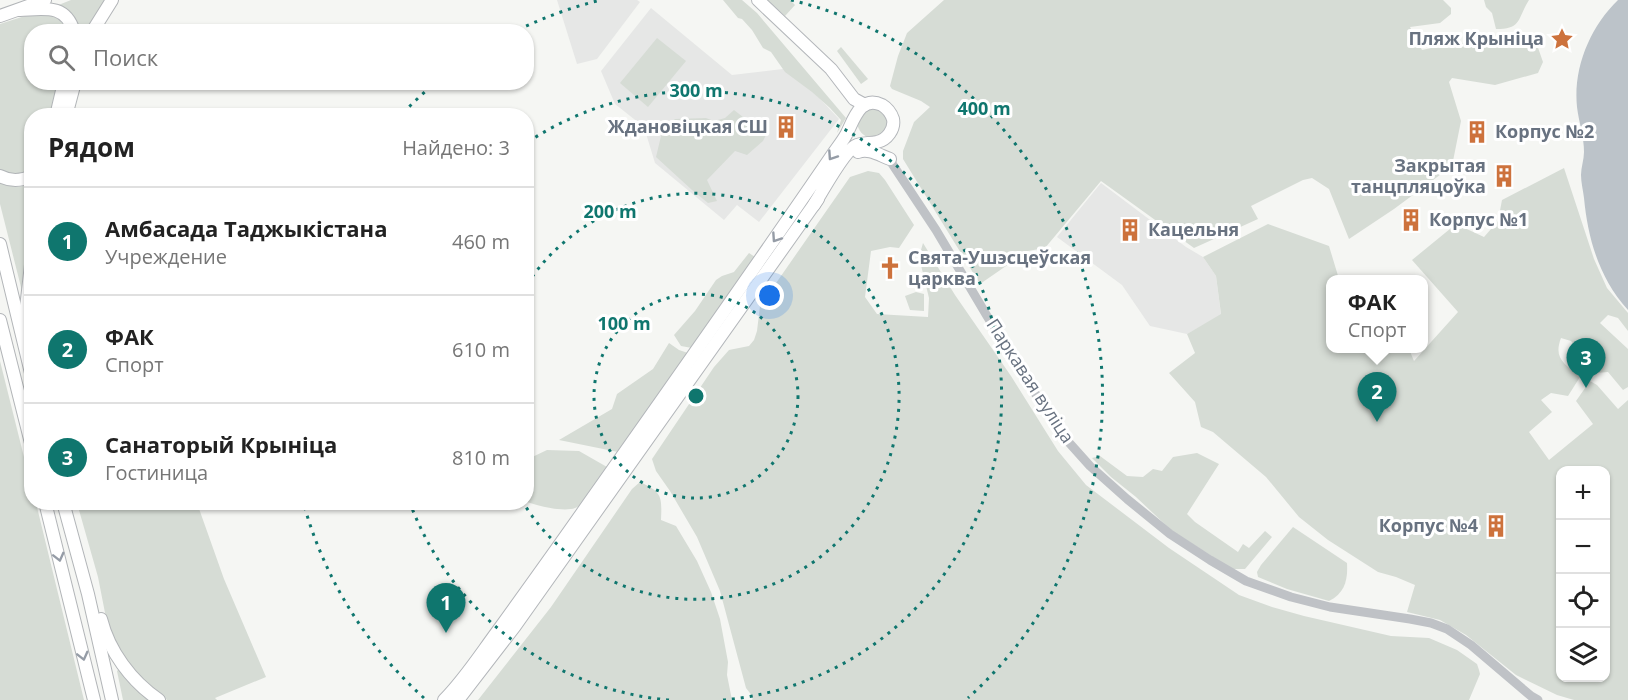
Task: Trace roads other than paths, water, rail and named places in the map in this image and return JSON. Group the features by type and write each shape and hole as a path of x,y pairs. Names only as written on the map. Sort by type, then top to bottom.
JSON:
{"main road":[{"path":"0,16 45,0"},
{"path":"97,24 112,0"},
{"path":"758,0 831,69 849,94 865,105"},
{"path":"20,10 51,8 68,18 71,24"},
{"path":"58,108 62,90"},
{"path":"68,108 73,90"},
{"path":"849,94 855,131 869,143"},
{"path":"444,700 524,595 652,414 845,137 854,117 865,105 877,103 888,110 893,124 891,132 881,141 853,147 833,173 814,205"},
{"path":"460,697 521,616 847,160 857,152 867,151 890,159"},
{"path":"0,177 24,179"},
{"path":"0,244 24,346"},
{"path":"0,320 24,417"},
{"path":"47,510 94,700"},
{"path":"65,510 88,594 112,700"},
{"path":"88,594 99,612 115,653 139,684 159,700"}],"street":[{"name":"Паркавая вуліца","path":"887,137 886,143 890,159"},
{"name":"Паркавая вуліца","path":"869,143 890,159 1064,437 1127,499 1170,534 1246,581 1291,597 1329,607 1410,619 1440,626 1471,645 1538,700"}],"place":[{"name":"Пляж Крыніца","path":"1562,39"},
{"name":"Ждановіцкая СШ","path":"786,127"},
{"name":"Корпус №2","path":"1477,132"},
{"name":"Закрытая танцпляцоўка","path":"1504,176"},
{"name":"Корпус №1","path":"1411,220"},
{"name":"Кацельня","path":"1130,230"},
{"name":"Свята-Ушэсцеўская царква","path":"890,268"},
{"name":"Санаторый Крыніца","path":"1586,388"},
{"name":"ФАК","path":"1377,422"},
{"name":"Корпус №4","path":"1496,526"},
{"name":"Амбасада Таджыкістана","path":"446,633"}]}
